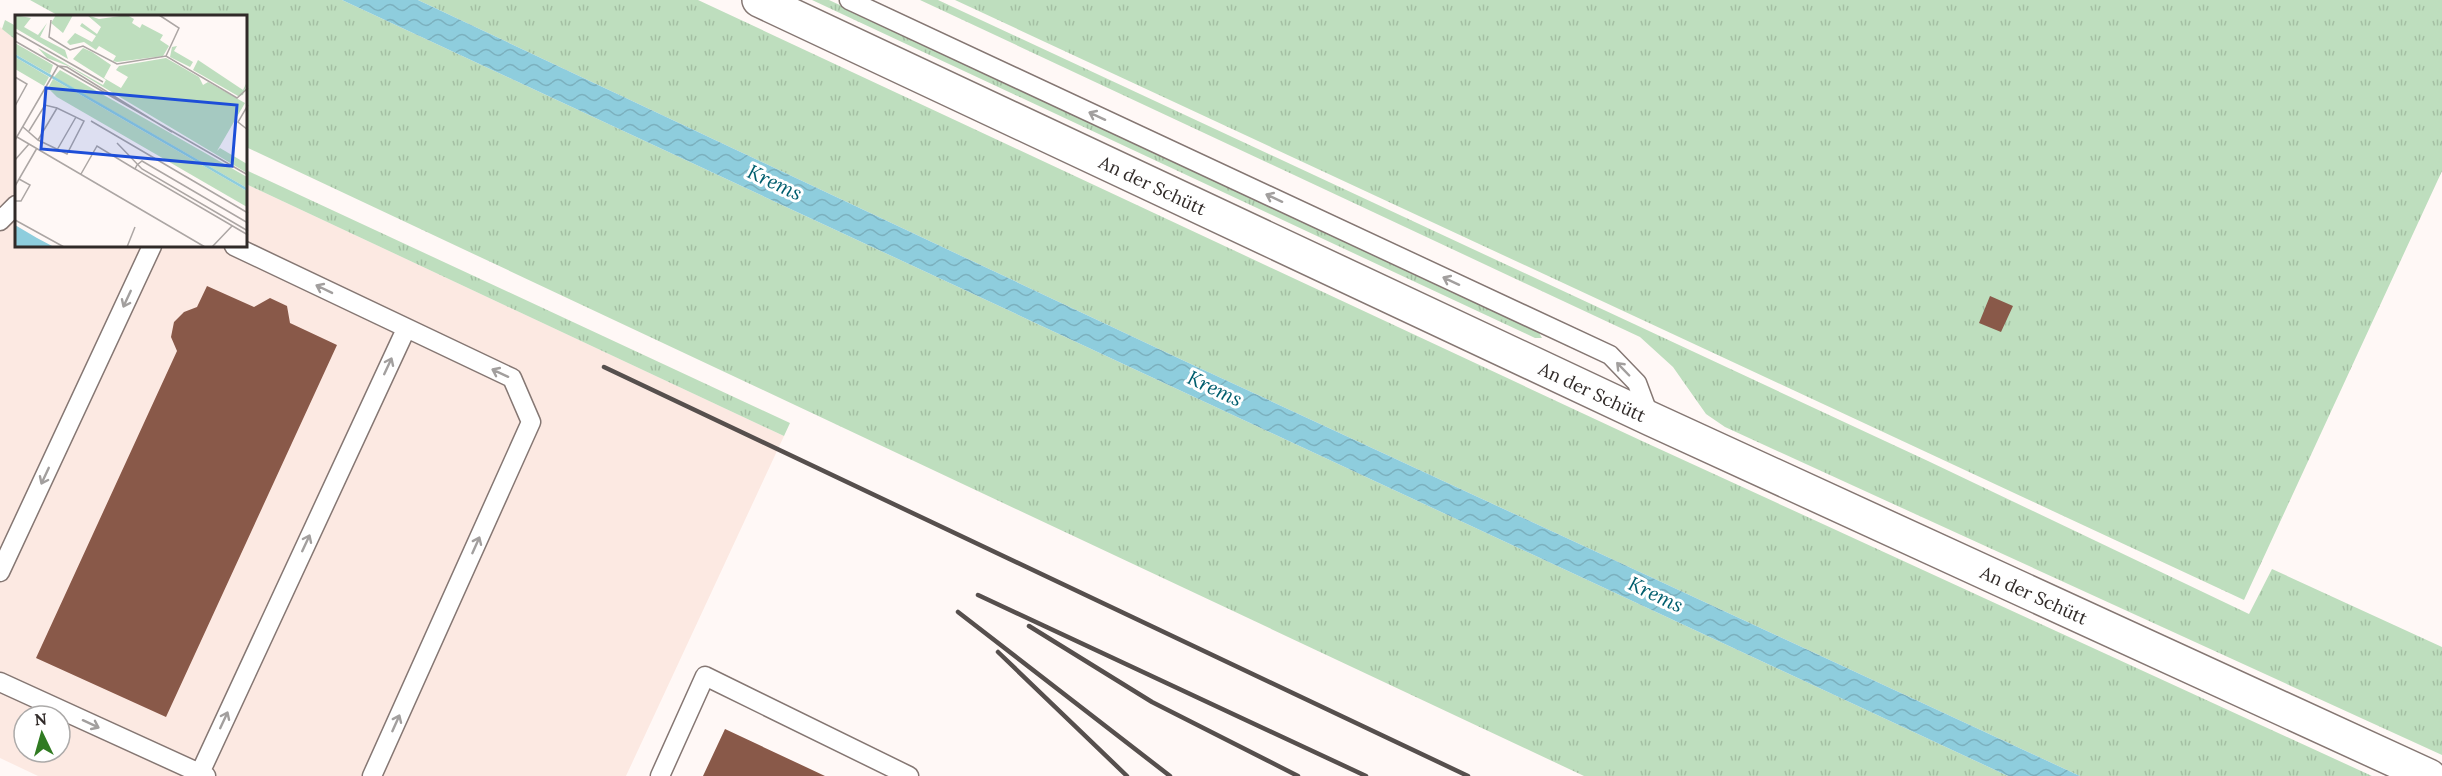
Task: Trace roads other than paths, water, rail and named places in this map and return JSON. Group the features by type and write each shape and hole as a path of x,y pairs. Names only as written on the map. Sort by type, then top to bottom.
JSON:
{"street":[{"name":"An der Schütt","path":"759,0 1651,419 2429,776"}],"lane":[{"path":"849,0 1610,355 1636,383 1651,419"},
{"path":"0,221 15,206"},
{"path":"0,572 151,248"},
{"path":"238,248 512,378 531,422 372,776"},
{"path":"0,682 203,775 406,328"},
{"path":"660,776 705,676 909,776"}],"water":[{"name":"Krems","path":"342,0 418,0 1193,365 2080,776 2008,776"}],"railway":[{"path":"604,367 1468,776"},
{"path":"978,595 1366,776"},
{"path":"958,612 1170,776"},
{"path":"1029,626 1152,702 1298,776"},
{"path":"998,652 1127,776"}]}
